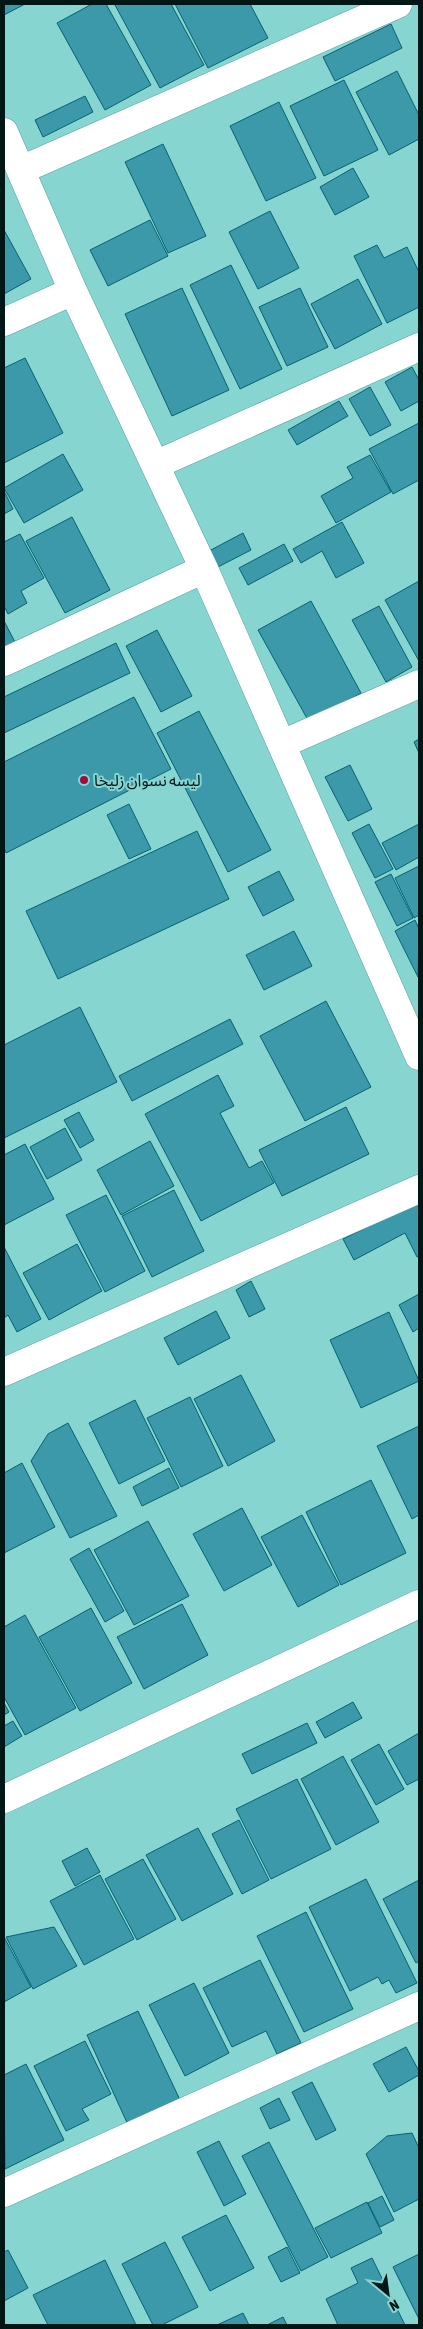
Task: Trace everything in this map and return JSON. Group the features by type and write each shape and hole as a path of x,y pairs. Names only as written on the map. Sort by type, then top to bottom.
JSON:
{"street":[{"path":"21,170 398,4"},
{"path":"4,132 73,291 204,569 419,1052"},
{"path":"4,322 73,291"},
{"path":"155,466 419,347"},
{"path":"4,662 204,569"},
{"path":"282,744 419,684"},
{"path":"4,1372 419,1189"},
{"path":"4,1799 419,1604"},
{"path":"4,2193 419,2006"}],"building":[{"path":"4,4 25,4 4,15"},
{"path":"92,4 106,4 151,85 105,110 57,23"},
{"path":"171,4 204,65 160,88 115,5"},
{"path":"175,4 250,4 268,38 208,68"},
{"path":"391,24 402,48 335,81 323,57"},
{"path":"397,71 419,115 419,139 389,155 356,92"},
{"path":"344,80 378,150 324,176 290,106"},
{"path":"85,96 93,112 43,137 35,120"},
{"path":"279,102 316,178 266,201 230,126"},
{"path":"163,144 206,236 168,253 125,162"},
{"path":"353,168 369,197 335,215 320,187"},
{"path":"270,211 299,268 258,289 229,232"},
{"path":"150,220 168,256 108,286 90,250"},
{"path":"4,230 31,279 4,294"},
{"path":"377,245 384,258 407,247 419,272 419,307 387,323 354,256"},
{"path":"231,265 282,369 240,389 190,285"},
{"path":"358,279 382,324 335,349 311,304"},
{"path":"182,288 229,390 172,416 125,314"},
{"path":"300,288 328,347 287,366 259,307"},
{"path":"25,358 63,433 4,463 4,368"},
{"path":"412,367 419,380 419,401 401,411 385,382"},
{"path":"370,387 391,425 370,436 349,399"},
{"path":"339,401 348,416 297,445 288,430"},
{"path":"419,423 419,480 393,494 369,449"},
{"path":"63,454 83,490 24,523 4,488"},
{"path":"370,455 391,492 336,523 321,496 353,478 347,467"},
{"path":"4,491 13,509 4,514"},
{"path":"72,517 110,590 65,613 26,541"},
{"path":"342,522 364,563 336,578 322,551 301,563 293,549"},
{"path":"243,533 251,550 218,567 209,551"},
{"path":"20,534 44,578 21,591 27,603 8,614 4,606 4,542"},
{"path":"284,544 293,561 248,585 239,568"},
{"path":"419,581 419,661 385,600"},
{"path":"311,601 361,693 309,722 258,630"},
{"path":"379,606 412,667 386,682 352,620"},
{"path":"4,621 15,642 4,648"},
{"path":"157,630 192,696 161,712 126,646"},
{"path":"116,643 130,673 4,733 4,697"},
{"path":"134,697 171,769 6,853 4,848 4,762"},
{"path":"199,711 271,850 228,872 157,733"},
{"path":"419,739 419,753 414,742"},
{"path":"350,765 372,809 348,821 325,777"},
{"path":"129,804 151,849 129,859 107,815"},
{"path":"369,824 393,869 375,878 352,833"},
{"path":"419,824 419,857 396,870 382,843"},
{"path":"197,831 229,899 58,979 26,911"},
{"path":"419,866 419,915 414,918 395,878"},
{"path":"279,871 294,900 263,916 248,887"},
{"path":"391,874 413,918 397,926 375,882"},
{"path":"415,920 419,929 418,977 395,931"},
{"path":"294,931 312,966 264,990 246,955"},
{"path":"326,1001 371,1087 305,1121 260,1036"},
{"path":"80,1007 117,1082 4,1138 4,1045"},
{"path":"230,1019 243,1044 132,1101 119,1076"},
{"path":"218,1075 234,1106 220,1113 249,1168 262,1161 274,1183 201,1221 145,1114"},
{"path":"346,1107 369,1154 282,1196 259,1150"},
{"path":"79,1112 94,1140 80,1148 64,1120"},
{"path":"65,1128 82,1160 47,1179 30,1147"},
{"path":"150,1141 174,1186 121,1215 97,1170"},
{"path":"25,1144 54,1199 4,1225 4,1155"},
{"path":"174,1190 204,1251 152,1277 122,1216"},
{"path":"106,1195 145,1271 105,1292 66,1215"},
{"path":"419,1201 419,1256 417,1257 405,1233 354,1260 343,1239"},
{"path":"77,1244 102,1291 49,1320 23,1273"},
{"path":"4,1247 41,1319 17,1332 8,1315 4,1318"},
{"path":"251,1281 265,1309 249,1317 236,1290"},
{"path":"419,1294 419,1328 413,1332 399,1305"},
{"path":"216,1311 230,1338 178,1365 164,1338"},
{"path":"389,1312 419,1381 361,1408 330,1340"},
{"path":"241,1375 275,1441 228,1466 194,1399"},
{"path":"190,1397 223,1466 181,1487 147,1418"},
{"path":"135,1400 165,1461 119,1484 89,1423"},
{"path":"68,1423 117,1516 70,1538 31,1461 48,1434"},
{"path":"419,1426 419,1515 412,1519 377,1446"},
{"path":"22,1463 55,1527 4,1553 4,1473"},
{"path":"169,1468 179,1488 142,1506 133,1487"},
{"path":"371,1480 406,1553 341,1585 306,1512"},
{"path":"242,1508 272,1565 224,1591 193,1534"},
{"path":"302,1515 339,1585 298,1607 261,1537"},
{"path":"148,1521 189,1596 134,1625 94,1550"},
{"path":"89,1548 124,1611 105,1622 70,1559"},
{"path":"182,1604 208,1655 144,1689 117,1637"},
{"path":"91,1608 132,1683 80,1711 39,1637"},
{"path":"25,1615 76,1708 25,1735 4,1697 4,1627"},
{"path":"353,1702 362,1718 325,1738 316,1722"},
{"path":"4,1703 9,1712 4,1715"},
{"path":"13,1721 22,1736 4,1747 4,1726"},
{"path":"307,1723 317,1743 252,1774 242,1754"},
{"path":"419,1733 419,1779 407,1785 388,1751"},
{"path":"379,1744 404,1789 376,1805 351,1760"},
{"path":"343,1756 379,1822 336,1845 301,1779"},
{"path":"297,1779 331,1849 271,1879 236,1809"},
{"path":"239,1820 269,1880 242,1894 212,1834"},
{"path":"198,1828 233,1894 182,1921 146,1855"},
{"path":"87,1848 100,1872 75,1886 62,1861"},
{"path":"143,1859 176,1919 137,1940 105,1879"},
{"path":"100,1875 134,1939 84,1965 50,1901"},
{"path":"366,1879 417,1983 396,1993 389,1980 382,1984 378,1977 350,1991 309,1907"},
{"path":"419,1880 419,1961 416,1963 383,1899"},
{"path":"306,1912 353,2009 304,2032 257,1936"},
{"path":"54,1927 77,1966 33,1989 6,1937"},
{"path":"4,1937 31,1987 4,2002"},
{"path":"260,1960 301,2043 277,2054 266,2031 232,2047 203,1988"},
{"path":"194,1983 229,2053 185,2076 149,2005"},
{"path":"138,2011 181,2102 129,2127 87,2035"},
{"path":"85,2041 111,2094 82,2109 89,2120 66,2131 34,2066"},
{"path":"406,2047 419,2071 419,2075 389,2092 373,2064"},
{"path":"26,2064 64,2140 5,2169 4,2075"},
{"path":"312,2082 336,2130 316,2140 292,2092"},
{"path":"279,2098 290,2120 270,2129 260,2108"},
{"path":"412,2133 419,2148 419,2199 394,2212 366,2154 387,2136"},
{"path":"219,2141 246,2194 224,2206 197,2152"},
{"path":"269,2142 328,2257 301,2271 242,2156"},
{"path":"382,2196 394,2220 380,2227 368,2203"},
{"path":"367,2202 382,2233 331,2258 315,2228"},
{"path":"226,2215 254,2268 210,2291 182,2237"},
{"path":"165,2242 198,2307 162,2325 153,2325 122,2264"},
{"path":"287,2247 300,2273 281,2282 268,2257"},
{"path":"8,2250 28,2288 4,2301 4,2252"},
{"path":"419,2254 419,2319 393,2267"},
{"path":"372,2258 405,2325 338,2325 326,2299 358,2283 351,2268"},
{"path":"105,2260 136,2325 48,2325 33,2295"},
{"path":"243,2313 249,2325 217,2325"},
{"path":"283,2317 287,2325 267,2325"}],"place":[{"name":"لیسه نسوان زلیخا","path":"84,780"}]}
